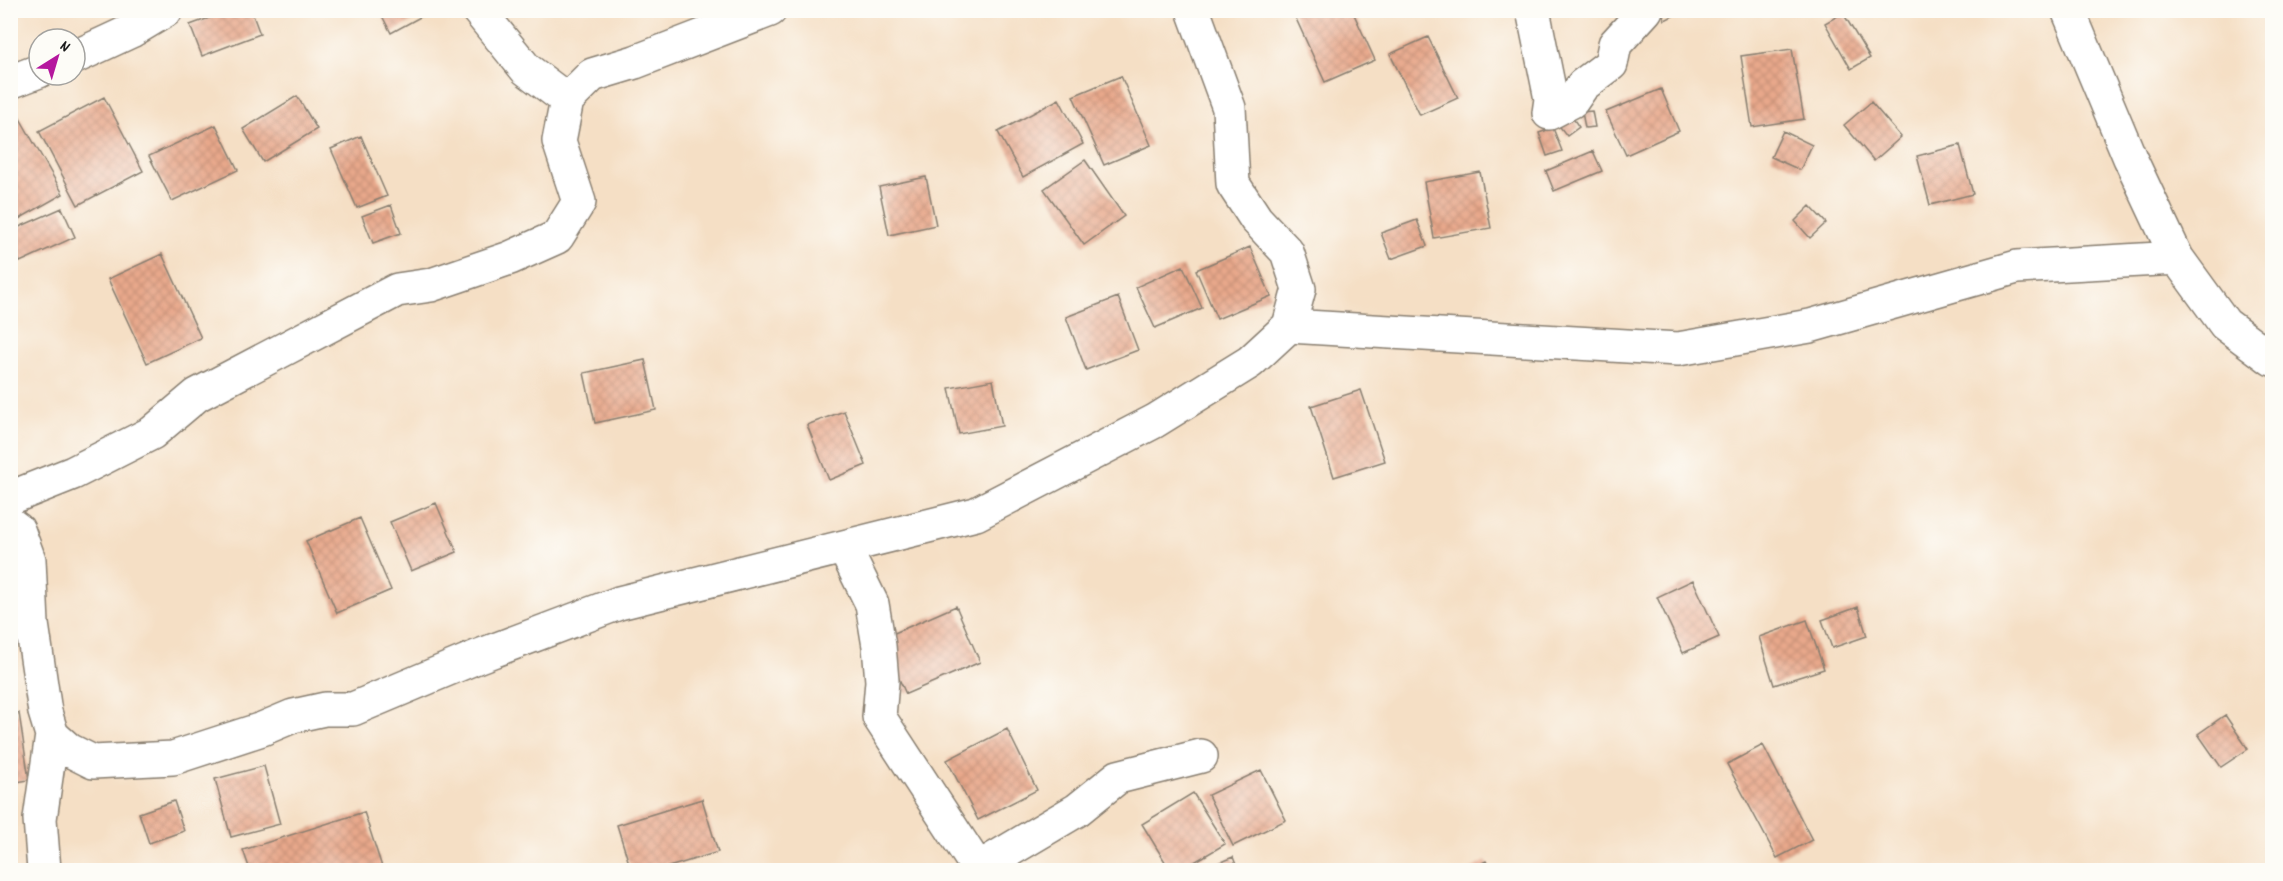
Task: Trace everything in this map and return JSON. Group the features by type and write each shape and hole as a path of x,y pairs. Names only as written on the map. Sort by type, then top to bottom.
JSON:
{"street":[{"path":"87,52 131,32 166,10"},
{"path":"478,10 526,69 567,100"},
{"path":"10,498 73,472 152,432 197,395 397,290 431,285 510,258 557,237 579,202 559,141 567,100 592,75 635,62 770,10"},
{"path":"46,771 93,762 173,758 262,729 293,716 325,709 353,709 479,656 619,603 976,514 1155,421 1251,362 1289,326 1299,289 1287,252 1256,219 1233,184 1229,108 1193,10"},
{"path":"1533,10 1551,99 1549,113 1572,101 1583,85 1611,64 1615,44 1646,10"},
{"path":"2068,10 2130,158 2177,258 2225,324 2272,359"},
{"path":"10,82 27,76"},
{"path":"1289,326 1678,349 1810,326 2017,267 2177,258"},
{"path":"10,524 18,530 29,560 32,624 45,712 52,735 40,819 44,870"},
{"path":"844,548 872,604 882,681 879,717 979,869 1077,810 1118,777 1201,756"},
{"path":"52,735 69,750 93,762"}],"building":[{"path":"231,10 251,10 260,34 202,56 190,25"},
{"path":"379,10 433,10 391,33"},
{"path":"1292,10 1352,10 1375,60 1325,82"},
{"path":"1661,10 1685,10 1665,20"},
{"path":"1843,13 1870,58 1851,69 1825,23"},
{"path":"1428,37 1458,98 1420,115 1390,54"},
{"path":"1792,49 1804,119 1752,127 1741,56"},
{"path":"1121,76 1151,145 1104,165 1073,96"},
{"path":"1661,89 1679,131 1626,155 1606,112"},
{"path":"297,96 317,129 263,162 243,129"},
{"path":"104,97 143,171 78,205 39,131"},
{"path":"1059,99 1083,144 1023,177 998,132"},
{"path":"1871,102 1901,137 1874,161 1844,125"},
{"path":"1592,111 1595,127 1585,128 1582,112"},
{"path":"1570,114 1579,127 1567,136 1557,123"},
{"path":"18,115 63,194 10,224 10,120"},
{"path":"216,125 238,170 172,201 149,156"},
{"path":"1553,128 1562,151 1547,156 1539,133"},
{"path":"1783,131 1812,145 1800,170 1771,157"},
{"path":"361,136 387,196 357,208 331,149"},
{"path":"1960,145 1973,194 1930,205 1917,156"},
{"path":"1593,151 1602,171 1554,191 1546,171"},
{"path":"1085,160 1124,216 1084,245 1044,189"},
{"path":"1480,172 1491,228 1434,238 1424,182"},
{"path":"926,177 936,225 889,235 879,187"},
{"path":"391,205 401,233 373,243 362,216"},
{"path":"1810,206 1826,223 1810,238 1795,221"},
{"path":"62,208 75,237 20,262 10,240 10,231"},
{"path":"1417,220 1427,246 1391,259 1381,233"},
{"path":"1250,247 1271,296 1217,319 1196,270"},
{"path":"162,254 201,338 147,363 108,279"},
{"path":"1183,266 1202,308 1155,328 1136,287"},
{"path":"1118,297 1138,350 1086,370 1066,317"},
{"path":"645,360 656,410 595,423 584,373"},
{"path":"993,380 1002,426 959,434 949,388"},
{"path":"1361,390 1385,461 1334,477 1311,406"},
{"path":"844,411 866,465 829,480 807,425"},
{"path":"436,503 457,552 411,571 390,522"},
{"path":"360,518 391,590 337,613 306,541"},
{"path":"1693,580 1719,637 1683,653 1657,597"},
{"path":"956,606 980,662 906,694 881,639"},
{"path":"1858,607 1867,636 1832,648 1822,620"},
{"path":"1807,620 1824,669 1774,685 1759,637"},
{"path":"19,713 29,780 10,783 10,715"},
{"path":"2225,715 2248,749 2221,767 2198,734"},
{"path":"1007,729 1037,790 978,820 947,760"},
{"path":"1763,745 1812,840 1777,858 1727,764"},
{"path":"264,766 280,824 231,837 215,779"},
{"path":"1261,770 1286,820 1233,846 1208,795"},
{"path":"1193,793 1225,844 1181,870 1170,870 1142,824"},
{"path":"702,799 718,852 659,870 631,870 617,825"},
{"path":"174,801 184,831 149,843 139,813"},
{"path":"364,812 382,867 371,870 250,870 243,850"},
{"path":"1233,857 1238,870 1200,870"},
{"path":"1486,861 1491,870 1469,870"}]}
